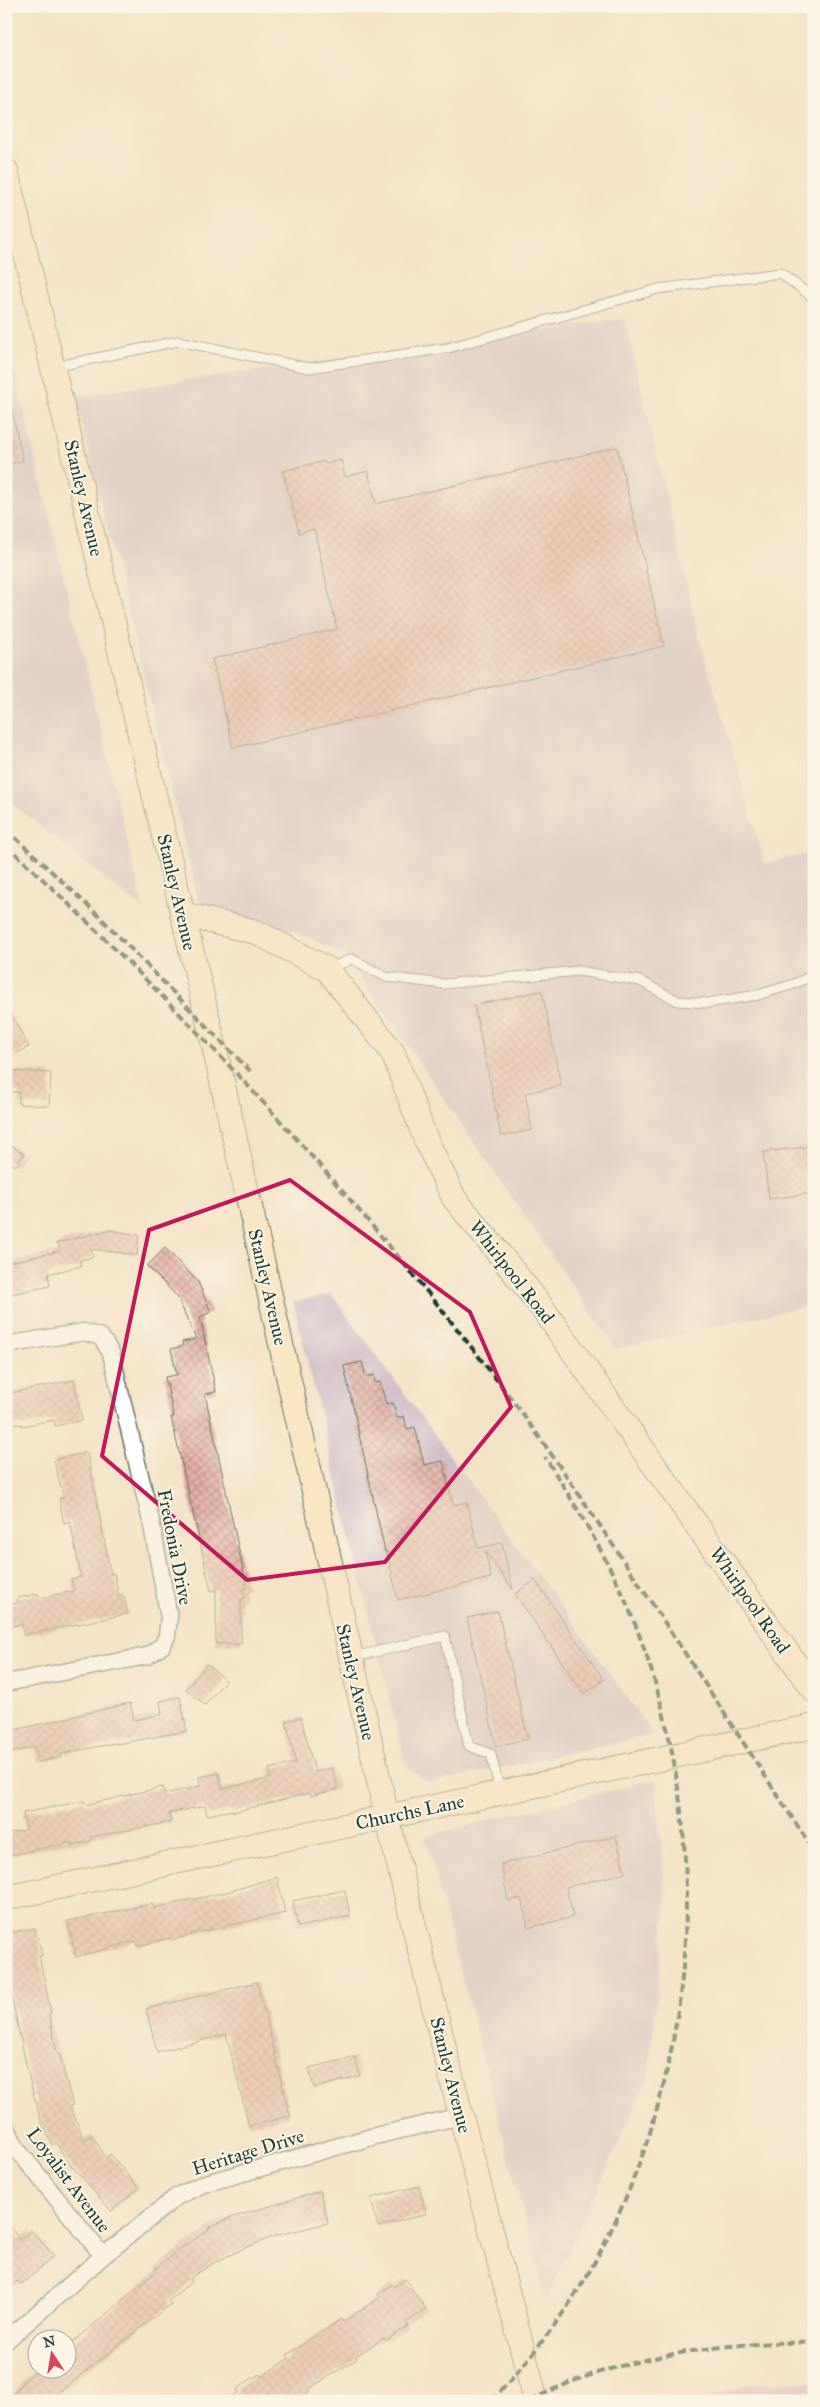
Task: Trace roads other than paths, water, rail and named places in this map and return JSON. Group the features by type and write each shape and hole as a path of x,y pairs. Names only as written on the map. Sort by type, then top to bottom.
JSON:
{"main road":[{"name":"Stanley Avenue","path":"6,171 217,1059 387,1817 461,2116 536,2401"},
{"name":"Whirlpool Road","path":"182,914 256,932 327,969 394,1054 426,1140 454,1198 538,1302 814,1690"},
{"name":"Churchs Lane","path":"6,1898 814,1726"}],"street":[{"name":"Fredonia Drive","path":"6,1345 84,1332 101,1337 111,1353 151,1520 169,1617 167,1636 162,1646 147,1656 6,1682"},
{"name":"Heritage Drive","path":"9,2335 102,2256 176,2197 202,2184 379,2135 461,2116"},
{"name":"Loyalist Avenue","path":"6,2126 16,2148 102,2256"}],"lane":[{"path":"53,367 178,341 309,368 448,348 658,289 780,273 814,298"},
{"path":"327,969 352,959 386,977 444,984 578,971 640,982 678,1001 707,1003 758,995 794,984 814,975"},
{"path":"350,1657 446,1636 469,1746 491,1754 500,1793"}],"railway":[{"path":"6,829 98,915 253,1074"},
{"path":"6,845 74,909 205,1040 330,1177 449,1319 522,1413 567,1476 814,1851"},
{"path":"492,2401 567,2308 588,2274 627,2195 656,2112 676,2026 685,1939 685,1851 674,1763 654,1678 623,1595 586,1524 545,1457"},
{"path":"530,2401 561,2386 595,2374 631,2363 668,2355 744,2345 814,2343"}]}
